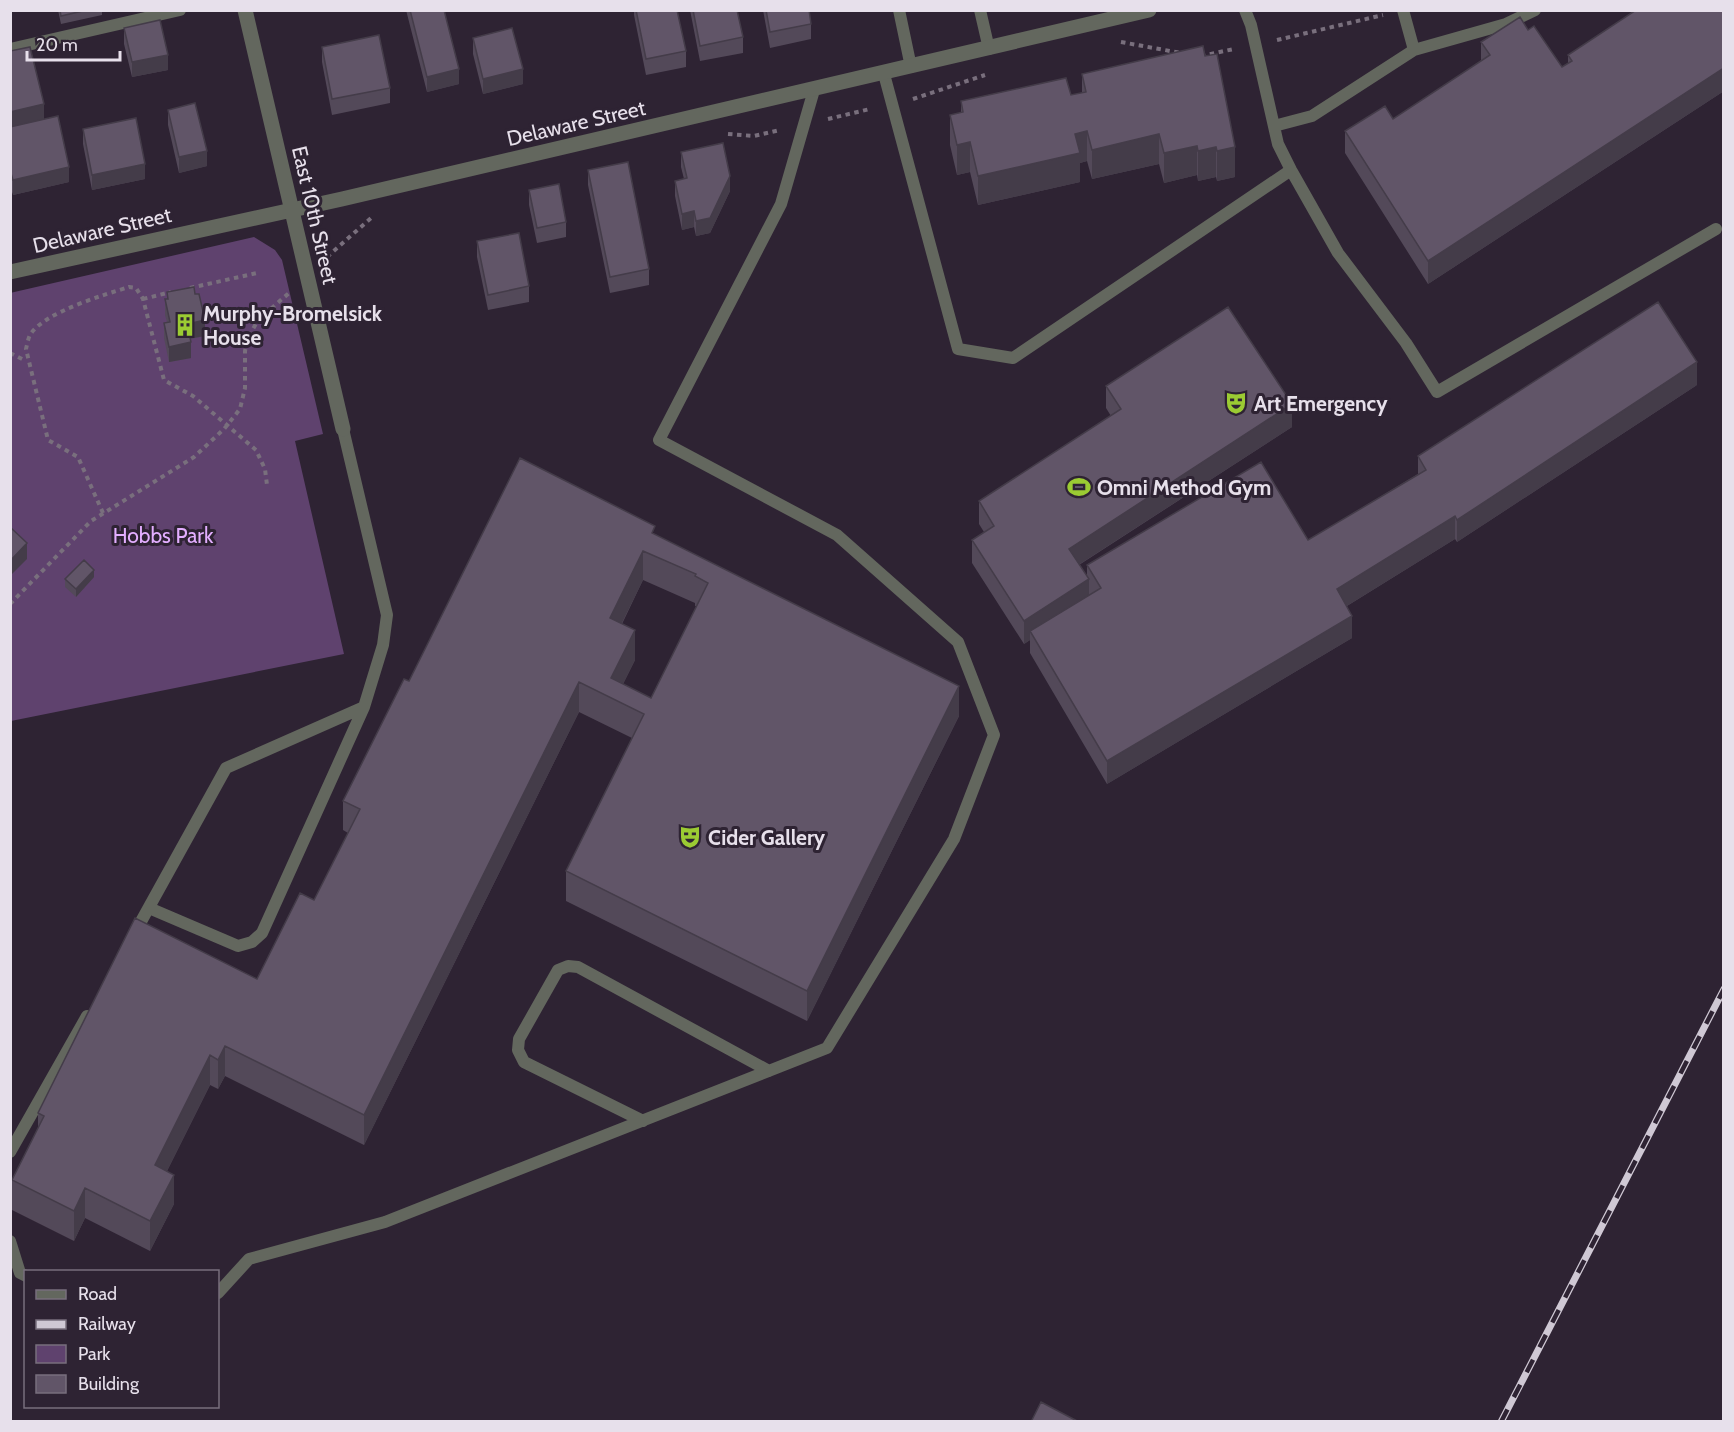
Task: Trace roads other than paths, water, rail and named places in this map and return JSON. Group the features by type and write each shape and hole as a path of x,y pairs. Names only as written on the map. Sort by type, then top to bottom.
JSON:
{"street":[{"name":"East 10th Street","path":"245,10 343,429"},
{"name":"Delaware Street","path":"10,272 884,74 1149,10"}],"lane":[{"path":"10,49 180,10"},
{"path":"899,10 911,67"},
{"path":"980,10 989,49"},
{"path":"1245,10 1251,25 1278,144 1291,170 1338,253 1406,343 1437,392 1716,229"},
{"path":"1274,126 1312,116 1414,50 1506,24 1535,10"},
{"path":"1397,12 1414,50"},
{"path":"884,74 958,349 1013,358 1291,170"},
{"path":"219,1292 249,1259 385,1222 827,1048 954,839 994,735 958,642 837,535 659,440 781,204 813,90"},
{"path":"149,908 238,946 252,942 262,933 364,707 383,645 387,615 343,429"},
{"path":"127,947 226,768 364,707"},
{"path":"643,1121 524,1062 518,1050 519,1039 558,970 568,966 578,967 769,1071"},
{"path":"10,1152 92,1008"},
{"path":"10,1241 20,1273 24,1275"}],"railway":[{"path":"1501,1422 1724,989"}],"place":[{"name":"Murphy-Bromelsick House","path":"185,325"},
{"name":"Art Emergency","path":"1236,403"},
{"name":"Omni Method Gym","path":"1079,487"},
{"name":"Cider Gallery","path":"690,837"}],"park label":[{"name":"Hobbs Park","path":"163,535"}]}
